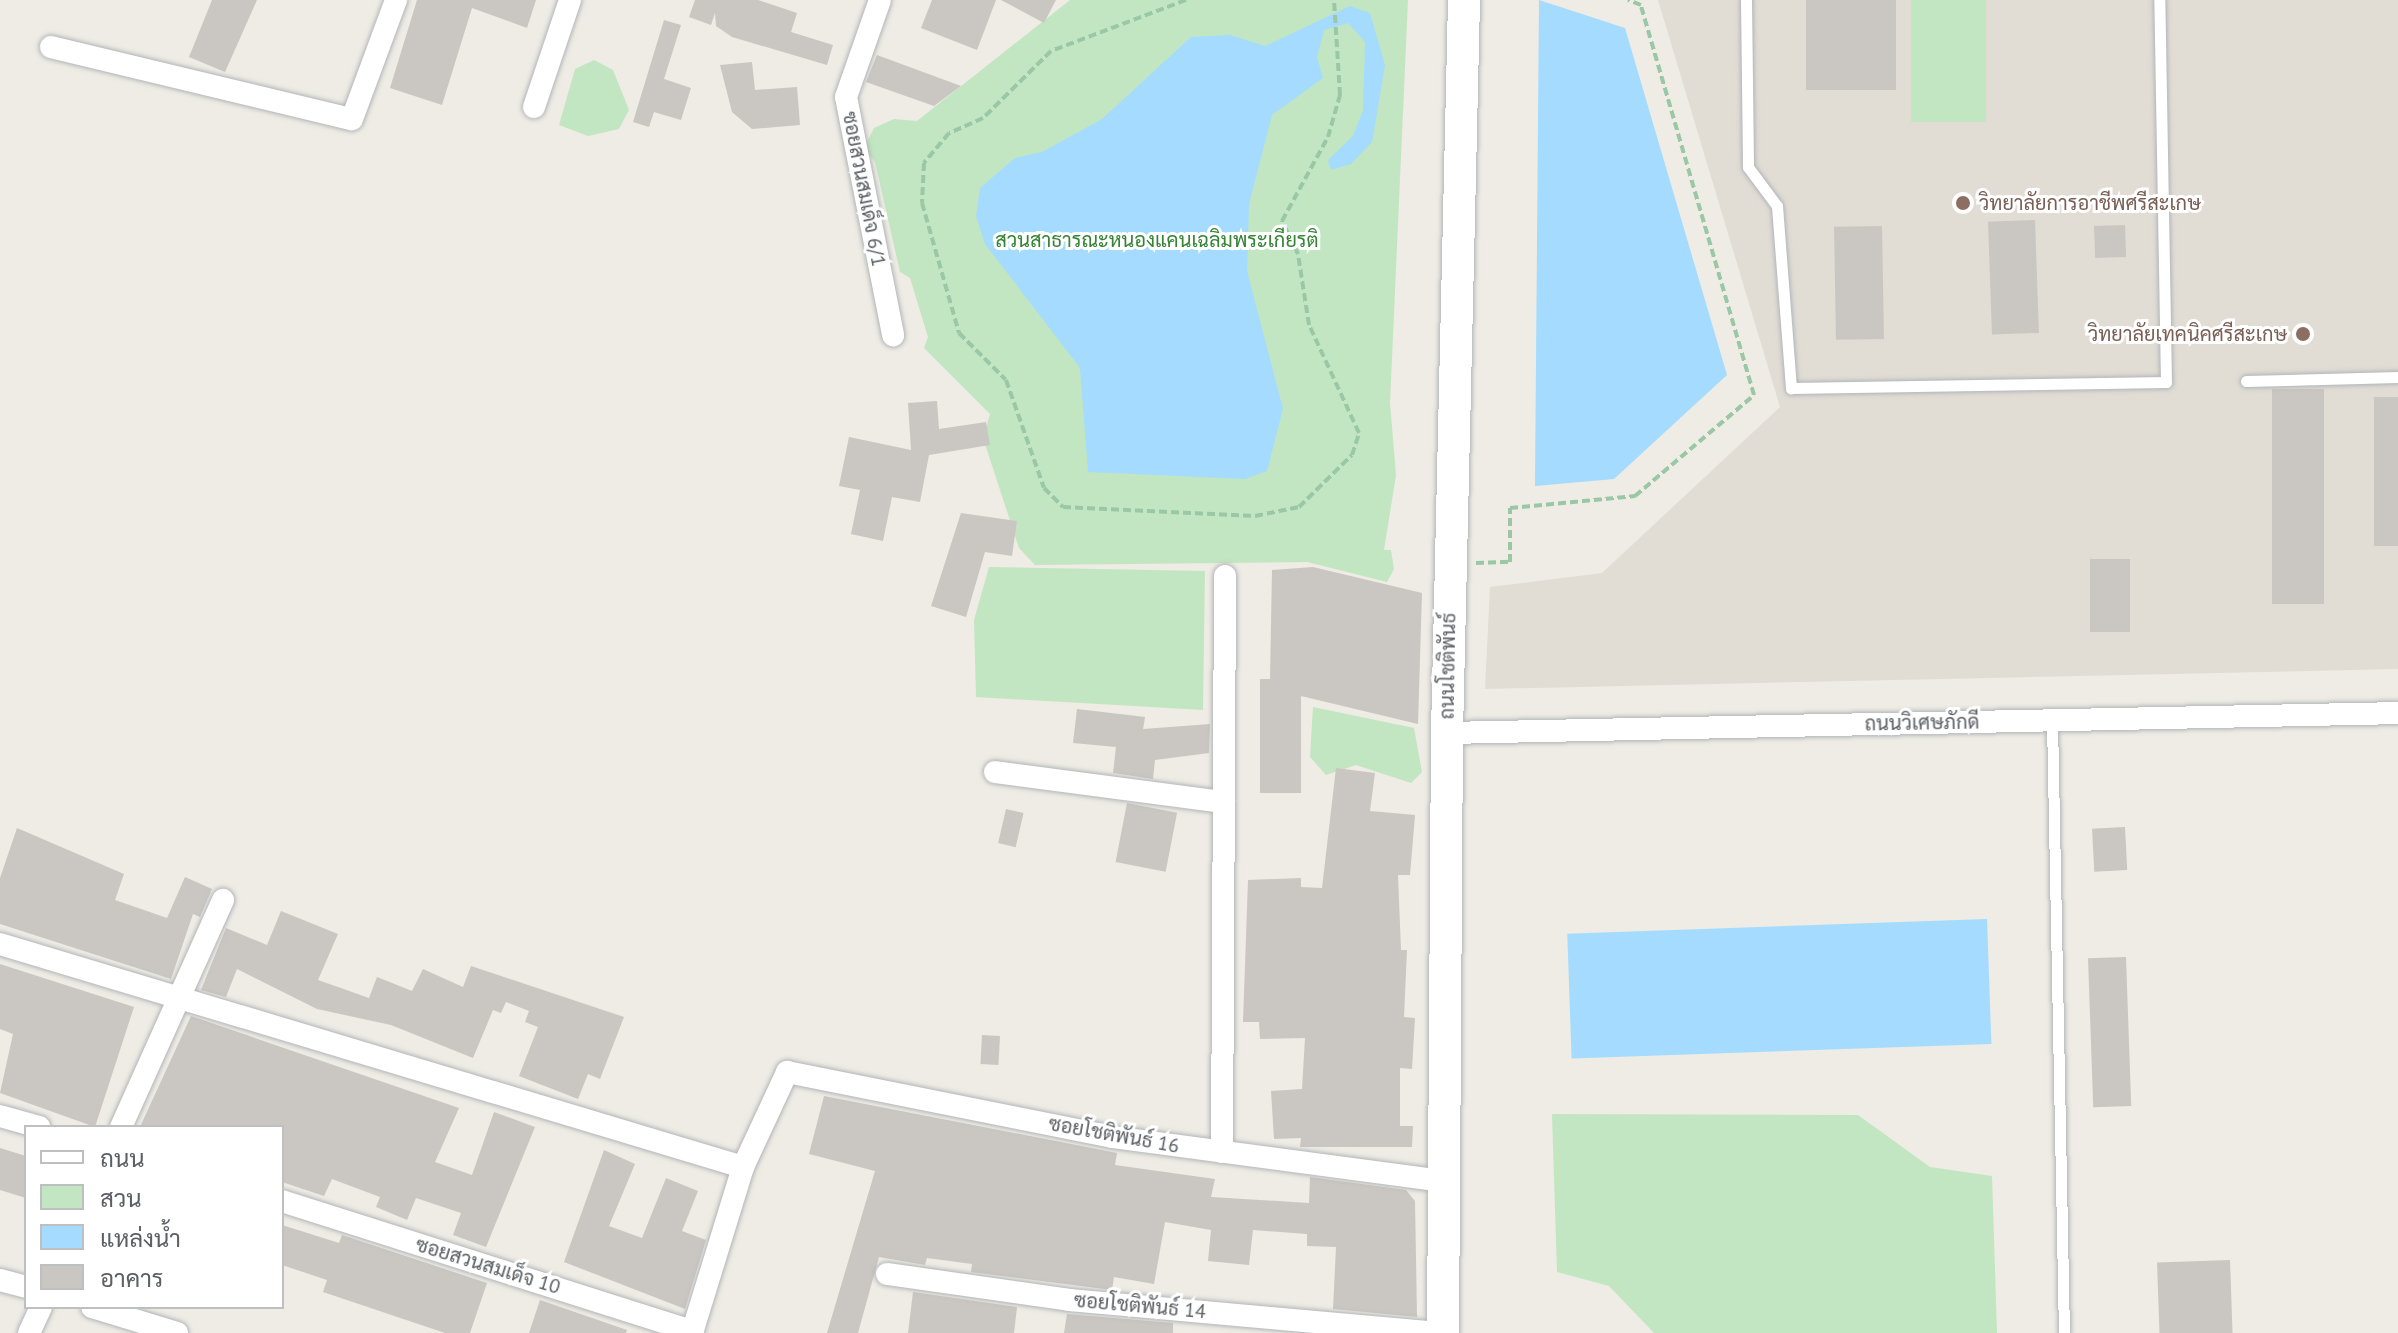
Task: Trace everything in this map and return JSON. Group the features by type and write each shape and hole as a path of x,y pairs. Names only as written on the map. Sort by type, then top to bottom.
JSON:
{"street":[{"path":"51,47 352,119 396,0"},
{"path":"534,107 570,0"},
{"name":"ซอยสวนสมเด็จ 6/1","path":"880,0 846,97 893,335"},
{"name":"ถนนโชติพันธ์","path":"1443,1333 1447,733 1464,0"},
{"path":"1222,1152 1225,576"},
{"name":"ถนนวิเศษภักดี","path":"1447,733 2398,713"},
{"path":"995,772 1224,802"},
{"path":"122,1125 223,900"},
{"path":"0,944 743,1167 693,1332"},
{"name":"ซอยโชติพันธ์ 16","path":"743,1167 787,1072 1222,1152 1444,1181"},
{"path":"0,1116 32,1125"},
{"name":"ซอยสวนสมเด็จ 10","path":"284,1202 693,1332"},
{"name":"ซอยโชติพันธ์ 14","path":"887,1274 1069,1300 1443,1333"},
{"path":"0,1280 24,1286"},
{"path":"29,1333 40,1309"},
{"path":"99,1309 177,1333"}],"lane":[{"path":"1746,0 1748,167 1777,206 1791,388 2166,382 2159,0"},
{"path":"2246,381 2398,377"},
{"path":"2052,720 2064,1333"}],"path":[{"path":"1186,0 1051,51 983,118 949,133 924,163 922,203 959,333 1006,380 1044,488 1063,507 1255,516 1299,507 1352,455 1359,433 1309,325 1298,254 1282,221 1328,137 1340,95 1341,39 1335,1"},
{"path":"1451,563 1510,562 1510,508 1635,496 1754,395 1641,5 1628,0"}],"shaded area":[{"name":"วิทยาลัยการอาชีพศรีสะเกษ","path":"1658,0 2398,0 2398,669 1485,689 1490,587 1602,573 1780,407"}],"green space":[{"name":"สวนสาธารณะหนองแคนเฉลิมพระเกียรติ","path":"1070,0 1408,0 1390,403 1396,475 1384,550 1391,550 1394,569 1387,582 1307,562 1035,565 1019,548 983,438 990,414 924,348 928,337 910,278 900,272 875,162 864,148 874,128 894,119 917,121"},
{"path":"1911,0 1986,0 1986,122 1911,122"},
{"path":"594,60 613,70 629,110 619,129 588,136 559,125 575,69"},
{"path":"989,567 1205,571 1203,710 976,697 974,620"},
{"path":"1313,707 1414,728 1422,772 1411,783 1356,765 1326,775 1310,757"},
{"path":"1552,1114 1858,1115 1930,1167 1992,1176 1997,1333 1654,1333 1609,1286 1557,1272"}],"water":[{"path":"1539,0 1625,28 1727,375 1614,479 1535,486"},
{"path":"1350,6 1370,13 1385,65 1372,142 1351,164 1331,170 1328,160 1353,136 1363,110 1365,42 1348,23 1324,30 1317,57 1323,78 1272,115 1249,204 1247,271 1283,409 1267,471 1245,479 1088,472 1080,368 985,244 976,216 980,188 1015,158 1042,152 1102,119 1191,37 1230,35 1265,46"},
{"path":"1987,919 1991,1044 1572,1059 1567,934"}],"building":[{"path":"212,0 257,0 225,72 189,57"},
{"path":"417,0 536,0 527,28 472,8 442,105 390,88"},
{"path":"695,0 758,0 797,13 791,32 833,45 827,65 732,37 716,26 715,13 711,25 689,17"},
{"path":"932,0 996,0 977,50 921,28"},
{"path":"1001,0 1056,0 1044,23"},
{"path":"1806,0 1896,0 1896,90 1806,90"},
{"path":"664,20 681,25 664,79 691,88 681,120 654,112 649,127 633,122"},
{"path":"877,55 961,86 934,106 866,82"},
{"path":"752,62 755,90 797,87 800,125 752,129 732,112 720,65"},
{"path":"2035,220 2039,333 1992,335 1988,222"},
{"path":"2125,225 2126,257 2095,258 2094,226"},
{"path":"1882,226 1884,339 1836,340 1834,227"},
{"path":"2272,389 2324,389 2324,604 2272,604"},
{"path":"2374,397 2398,397 2398,546 2374,546"},
{"path":"937,401 939,429 986,422 990,445 929,455 920,502 892,497 883,541 851,534 860,490 839,486 849,437 911,450 908,403"},
{"path":"961,513 1017,521 1012,556 985,552 966,617 931,606"},
{"path":"2090,559 2130,559 2130,632 2090,632"},
{"path":"1313,567 1422,593 1418,724 1301,696 1301,793 1260,793 1260,679 1270,679 1272,570"},
{"path":"1077,709 1145,717 1143,729 1210,724 1209,753 1155,760 1153,779 1113,773 1116,747 1073,743"},
{"path":"1336,768 1375,773 1370,811 1415,815 1410,875 1398,875 1401,950 1407,950 1404,1017 1415,1018 1412,1069 1400,1068 1400,1126 1413,1126 1412,1147 1300,1147 1301,1138 1274,1139 1271,1091 1302,1089 1305,1038 1260,1039 1259,1022 1243,1022 1248,880 1301,878 1301,887 1322,888"},
{"path":"1127,803 1177,813 1166,872 1116,862"},
{"path":"1006,809 1024,813 1016,847 998,843"},
{"path":"2125,827 2127,870 2094,872 2092,829"},
{"path":"17,828 124,874 115,900 167,918 185,877 212,889 200,917 193,914 171,979 0,924 0,878"},
{"path":"281,911 338,934 318,980 369,998 377,977 412,991 423,969 463,987 471,966 624,1017 600,1079 588,1074 578,1099 519,1076 538,1027 525,1022 529,1011 506,1002 501,1013 493,1010 473,1058 391,1025 317,1009 237,969 226,997 201,990 226,928 267,945"},
{"path":"2126,957 2131,1106 2093,1107 2088,958"},
{"path":"0,964 134,1007 96,1125 0,1093 13,1034 0,1029"},
{"path":"191,1016 459,1108 435,1162 472,1175 494,1112 535,1127 486,1247 453,1235 461,1213 416,1198 407,1220 376,1207 380,1197 332,1179 324,1196 284,1183 284,1125 141,1125"},
{"path":"982,1035 1000,1036 998,1065 980,1064"},
{"path":"824,1096 1117,1153 1115,1165 1215,1179 1211,1197 1309,1203 1310,1177 1406,1190 1415,1201 1417,1317 1333,1309 1336,1247 1307,1246 1307,1234 1253,1230 1249,1265 1208,1261 1211,1230 1165,1222 1154,1284 1114,1277 1112,1290 971,1272 972,1264 927,1258 925,1265 879,1257 858,1333 827,1333 875,1171 809,1154"},
{"path":"0,1148 24,1155 24,1197 0,1190"},
{"path":"604,1150 635,1164 609,1226 642,1238 666,1178 698,1191 682,1231 706,1240 685,1309 564,1262"},
{"path":"284,1226 339,1243 342,1235 487,1283 470,1333 445,1333 323,1292 327,1280 284,1266"},
{"path":"2230,1260 2233,1333 2160,1333 2157,1263"},
{"path":"913,1292 1017,1307 1014,1333 908,1333"},
{"path":"540,1300 627,1330 626,1333 529,1333"},
{"path":"1067,1314 1173,1323 1173,1333 1064,1333"}],"place":[{"name":"วิทยาลัยการอาชีพศรีสะเกษ","path":"1963,203"},
{"name":"วิทยาลัยเทคนิคศรีสะเกษ","path":"2303,334"}]}
